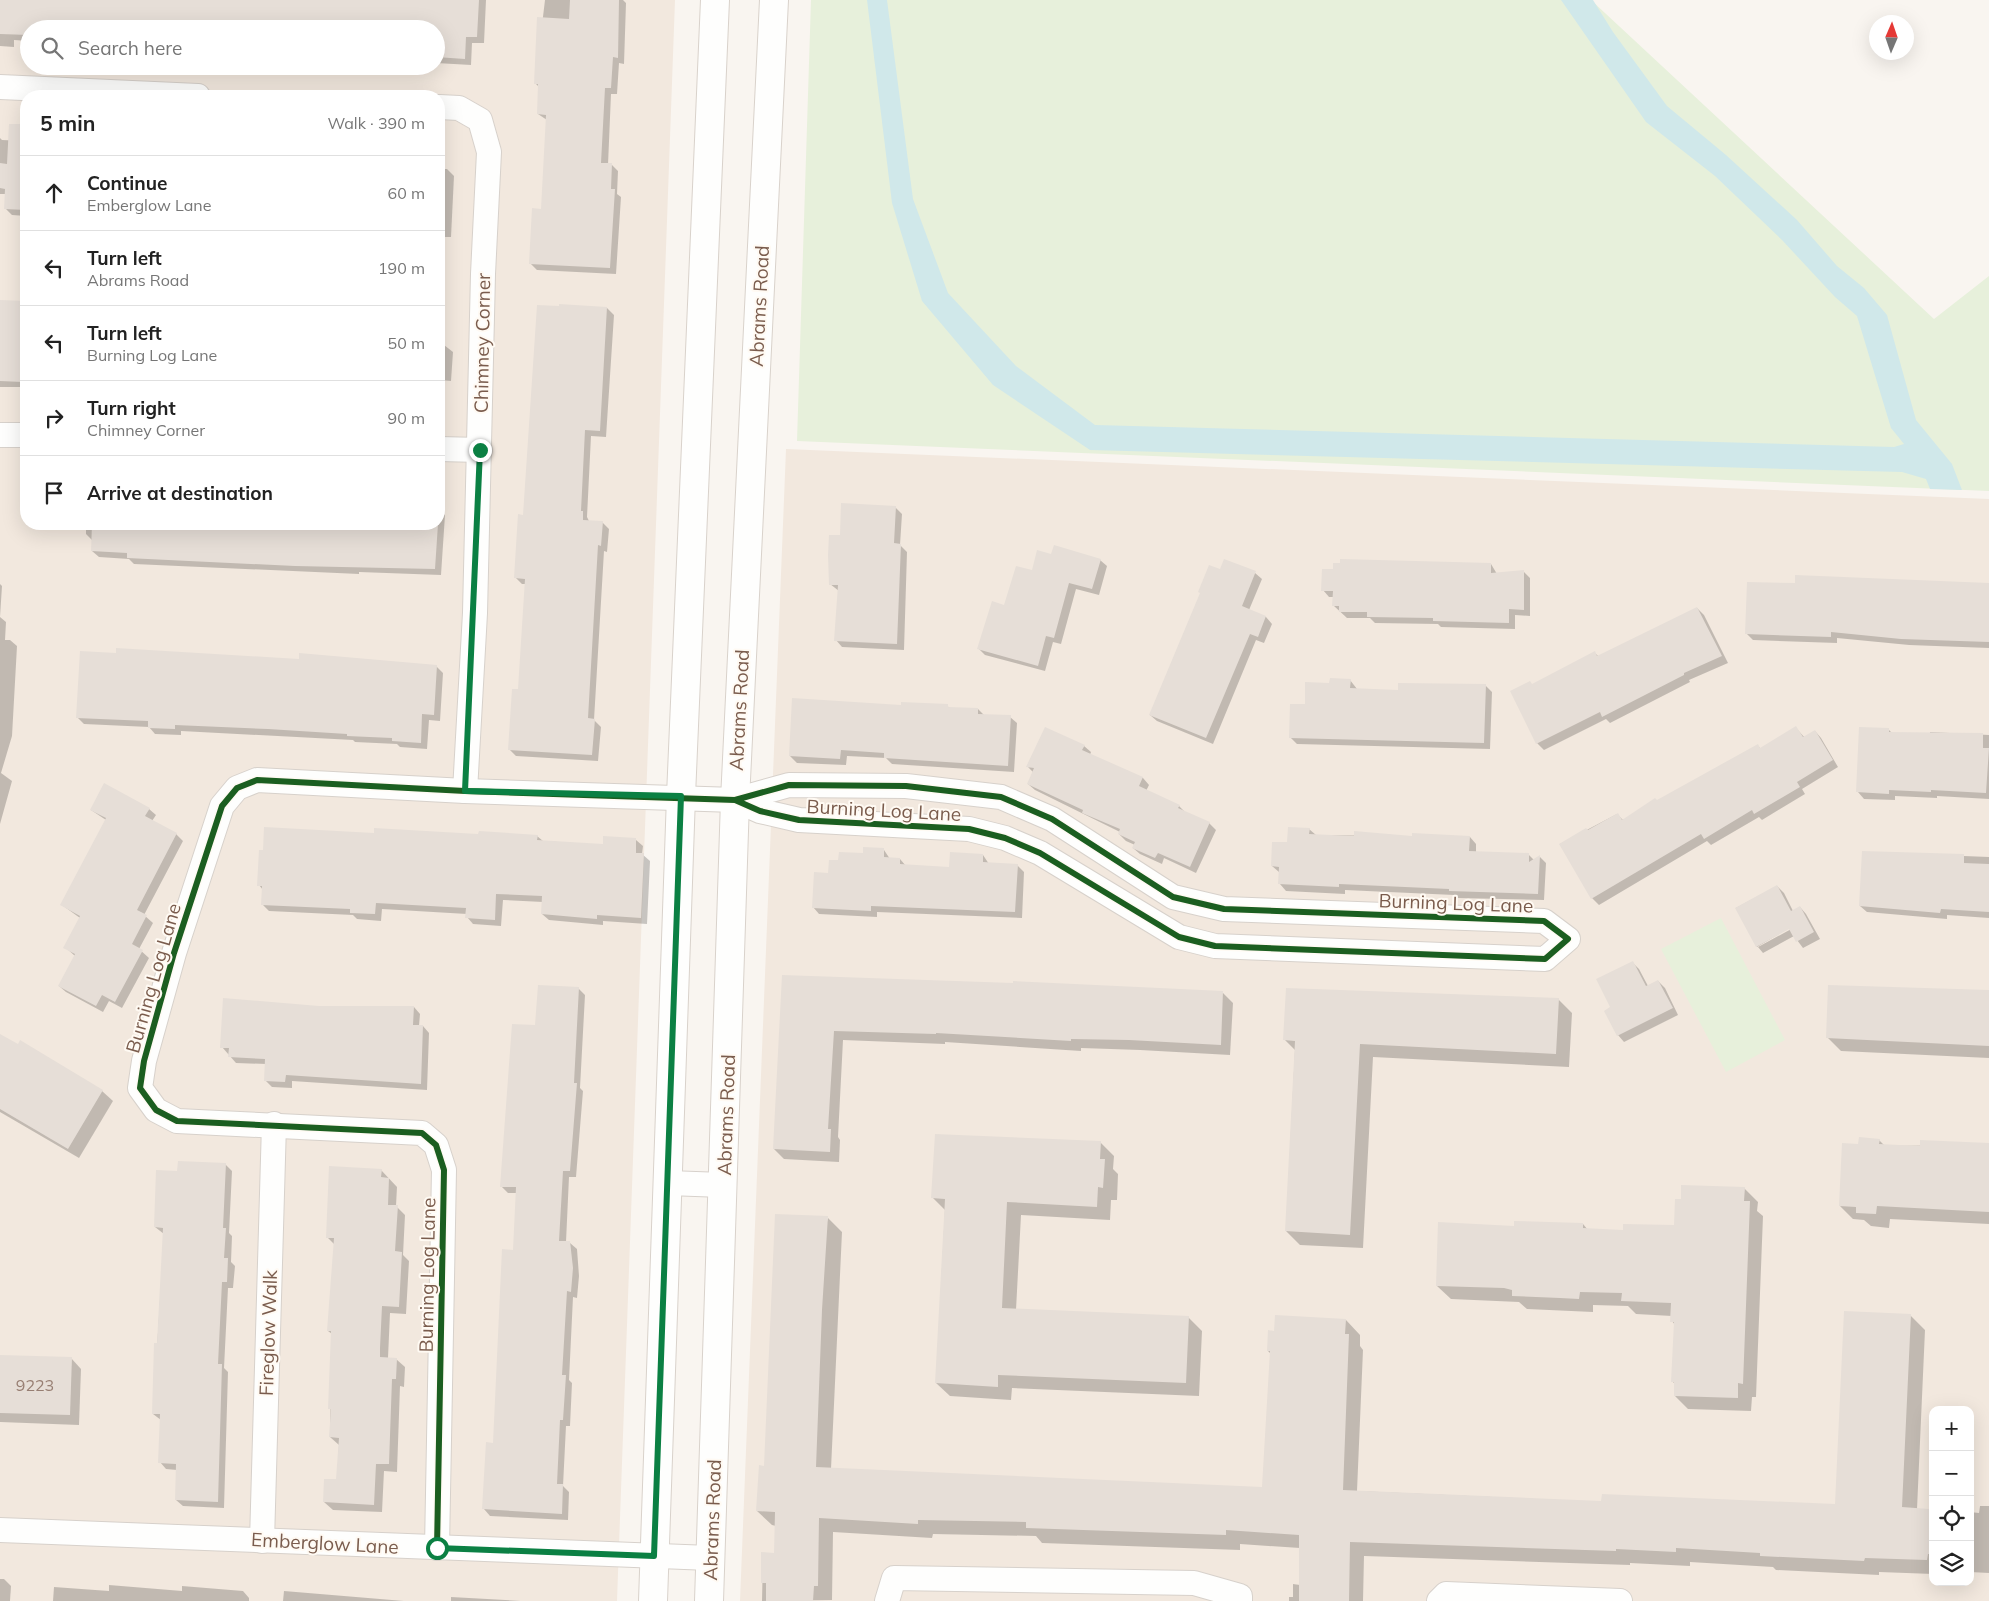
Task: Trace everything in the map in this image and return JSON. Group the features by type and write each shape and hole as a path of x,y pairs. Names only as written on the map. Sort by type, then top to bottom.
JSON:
{"main road":[{"path":"652,1601 681,796 715,0"},
{"name":"Abrams Road","path":"709,1601 735,800 774,0"}],"street":[{"path":"0,87 66,90"},
{"name":"Chimney Corner","path":"445,107 459,108 480,120 489,152 483,274 480,450 465,791"},
{"path":"0,434 20,435"},
{"path":"445,449 480,450"},
{"name":"Burning Log Lane","path":"437,1548 444,1170 436,1145 422,1133 274,1124 177,1121 156,1110 140,1088 144,1061 174,953 222,806 237,788 257,780 465,791 681,796 735,800 760,811 799,820 969,829 1006,838 1040,853 1179,937 1215,946 1545,959 1568,939 1544,921 1224,909 1173,897 1052,819 1001,797 906,786 789,785 735,800"},
{"name":"Fireglow Walk","path":"262,1541 274,1124"},
{"path":"668,1183 723,1185"},
{"name":"Emberglow Lane","path":"0,1530 710,1558"},
{"path":"888,1601 894,1578 1194,1583 1240,1596 1240,1601"},
{"path":"1439,1601 1446,1594 1620,1601"}],"shaded area":[{"path":"0,0 675,0 617,1601 0,1601"},
{"path":"786,449 1989,499 1989,1601 740,1601"}],"green space":[{"path":"811,0 1591,0 1934,319 1989,276 1989,491 797,441"},
{"path":"1721,918 1785,1040 1726,1072 1661,949"}],"water":[{"path":"867,0 887,0 913,199 948,293 1016,366 1095,425 1894,447 1904,444 1891,428 1857,316 1835,297 1782,240 1715,176 1646,122 1561,0 1593,0 1613,32 1667,106 1726,155 1797,220 1837,266 1864,288 1887,315 1916,420 1952,464 1962,490 1930,489 1926,479 1902,472 1090,450 993,385 922,301 892,203"}],"building":[{"path":"0,0 479,0 477,37 466,37 465,59 445,58 445,20 20,20 20,35 0,34"},
{"path":"570,0 619,0 618,58 613,57 611,88 605,88 601,163 612,163 611,189 615,189 610,268 529,264 532,208 541,209 546,115 537,114 538,84 534,84 537,17 569,19"},
{"path":"9,124 20,124 20,210 4,209 5,189 0,188 0,163 7,164"},
{"path":"0,300 20,301 20,382 0,381"},
{"path":"559,304 607,307 600,431 585,430 581,511 583,511 583,520 603,521 601,546 598,545 588,718 595,719 592,755 508,750 512,689 518,689 525,579 514,578 518,514 523,515 537,305 559,306"},
{"path":"841,503 896,506 894,543 901,544 897,644 834,641 838,585 829,585 829,535 840,535"},
{"path":"92,530 438,530 435,569 295,566 127,558 127,553 91,551"},
{"path":"1054,545 1101,559 1092,589 1069,583 1054,638 1046,636 1038,666 977,649 992,601 1004,605 1016,566 1032,570 1037,550 1051,554"},
{"path":"1224,559 1256,571 1242,606 1266,616 1258,637 1250,634 1206,738 1149,715 1200,593 1198,592 1209,565 1220,569"},
{"path":"1340,559 1491,563 1491,573 1524,570 1524,610 1509,609 1509,623 1433,621 1433,618 1367,617 1367,612 1339,612 1339,606 1332,606 1333,591 1321,591 1322,569 1333,569 1333,563 1340,563"},
{"path":"1795,575 1989,583 1989,642 1901,639 1831,632 1831,637 1745,634 1747,582 1795,583"},
{"path":"1697,607 1722,656 1684,673 1684,675 1602,717 1600,712 1536,744 1510,691 1530,681 1532,684 1595,651 1597,656"},
{"path":"116,648 299,659 299,653 437,665 434,715 422,714 421,743 392,741 392,738 268,729 175,725 175,729 148,728 148,721 76,718 80,651 116,653"},
{"path":"1330,678 1351,679 1350,688 1398,690 1398,683 1486,684 1484,743 1289,738 1290,704 1305,704 1305,682 1329,683"},
{"path":"792,698 901,705 901,702 948,704 948,707 978,708 978,714 1011,715 1008,766 884,758 884,753 841,750 840,759 789,756"},
{"path":"1796,726 1803,737 1815,730 1833,760 1797,782 1800,787 1754,814 1752,810 1704,839 1701,834 1591,899 1559,844 1586,828 1588,830 1618,813 1622,820 1655,798 1657,800 1758,744 1760,748"},
{"path":"1045,727 1085,745 1082,750 1143,777 1139,786 1180,805 1178,808 1210,822 1190,867 1158,853 1155,858 1132,848 1135,842 1118,834 1120,829 1082,813 1083,810 1027,784 1034,768 1026,767"},
{"path":"1859,727 1889,728 1889,732 1983,733 1983,748 1989,748 1986,793 1931,790 1931,792 1889,790 1889,794 1856,792"},
{"path":"104,783 150,808 145,816 177,833 137,910 147,915 132,944 143,950 115,1002 102,995 96,1006 58,986 75,954 63,948 80,916 60,905 106,818 90,810"},
{"path":"264,827 374,833 374,828 478,834 479,831 538,835 537,840 603,844 603,836 636,838 636,853 644,853 641,918 597,915 597,919 541,914 542,896 496,894 495,920 465,918 466,908 376,903 375,914 350,913 350,909 261,905 262,886 257,886 259,850 263,850"},
{"path":"1288,827 1310,828 1309,834 1354,836 1354,831 1412,836 1412,833 1470,836 1469,851 1529,853 1529,862 1540,855 1538,894 1339,884 1339,887 1278,884 1279,867 1271,866 1272,842 1287,842"},
{"path":"863,847 884,848 884,857 900,858 900,864 949,867 950,852 983,854 983,862 1018,864 1015,912 871,906 871,911 812,908 814,872 828,873 829,860 838,860 839,852 863,853"},
{"path":"1862,851 1964,854 1964,863 1989,864 1989,912 1941,909 1940,913 1859,906"},
{"path":"1777,885 1791,911 1800,906 1814,932 1796,942 1789,929 1756,947 1735,908"},
{"path":"1633,961 1646,986 1658,980 1673,1008 1617,1036 1604,1011 1610,1007 1596,979"},
{"path":"782,975 1013,983 1013,981 1223,991 1221,1045 1129,1040 1071,1039 1071,1041 936,1033 834,1031 828,1129 831,1129 830,1152 773,1149"},
{"path":"538,985 579,987 574,1083 577,1083 570,1171 563,1171 559,1241 570,1241 573,1268 571,1292 567,1291 562,1375 566,1375 563,1420 560,1420 557,1484 563,1484 562,1514 482,1509 486,1442 493,1443 502,1249 513,1250 516,1187 500,1187 512,1024 535,1025"},
{"path":"1828,985 1989,990 1989,1046 1826,1038"},
{"path":"1286,988 1559,998 1556,1054 1360,1044 1350,1235 1285,1231 1295,1041 1283,1040"},
{"path":"223,998 319,1006 414,1006 413,1025 423,1025 421,1084 286,1075 285,1082 264,1081 265,1059 228,1057 229,1048 220,1048"},
{"path":"0,1034 18,1044 20,1040 103,1090 68,1149 0,1109"},
{"path":"935,1134 1101,1141 1100,1159 1105,1159 1103,1188 1098,1187 1097,1207 1007,1202 1002,1308 1189,1316 1186,1383 998,1375 998,1387 935,1383 945,1199 931,1198"},
{"path":"1859,1137 1880,1139 1879,1144 1920,1146 1920,1140 1989,1143 1989,1212 1877,1206 1876,1214 1856,1213 1856,1207 1839,1206 1842,1143 1858,1144"},
{"path":"178,1161 226,1163 223,1228 226,1228 224,1258 228,1258 227,1282 222,1282 218,1364 222,1364 218,1502 175,1500 176,1464 158,1463 160,1414 152,1414 154,1343 157,1343 163,1228 154,1227 156,1170 177,1171"},
{"path":"329,1166 382,1169 381,1177 389,1178 388,1205 398,1205 395,1251 402,1252 399,1307 382,1306 380,1348 380,1357 397,1358 396,1379 392,1379 389,1464 376,1464 374,1505 323,1502 324,1479 336,1479 339,1438 329,1437 331,1409 328,1409 331,1331 327,1331 334,1238 326,1238"},
{"path":"1681,1185 1745,1187 1744,1201 1750,1201 1743,1384 1738,1383 1738,1398 1674,1396 1674,1382 1671,1382 1674,1322 1670,1322 1671,1303 1621,1301 1622,1293 1580,1292 1579,1299 1512,1296 1512,1290 1504,1288 1436,1286 1438,1222 1514,1226 1514,1221 1583,1223 1583,1228 1623,1230 1623,1224 1674,1225 1675,1199 1681,1199"},
{"path":"775,1214 828,1216 822,1310 816,1467 1262,1487 1270,1351 1267,1351 1268,1330 1274,1331 1275,1315 1346,1319 1345,1334 1349,1334 1343,1490 1601,1501 1602,1494 1835,1504 1844,1311 1911,1314 1902,1507 1929,1509 1929,1554 1927,1560 1865,1558 1864,1561 1760,1556 1760,1553 1676,1548 1676,1552 1616,1549 1616,1551 1350,1542 1349,1601 1299,1601 1299,1535 1226,1530 1226,1535 1026,1528 1026,1522 918,1520 918,1524 819,1518 818,1586 814,1586 813,1601 766,1601 766,1583 761,1583 761,1552 774,1553 775,1512 756,1511 759,1465 764,1466"},
{"path":"0,1355 72,1357 70,1415 0,1413"}],"cycle path":[{"path":"437,1548 444,1170 436,1145 422,1133 177,1121 156,1110 140,1088 144,1061 174,953 222,806 237,788 257,780 465,791 735,800 789,785 906,786 1001,797 1052,819 1173,897 1224,909 1544,921 1568,939 1545,959 1215,946 1179,937 1040,853 1005,838 969,829 799,820 760,811 735,800"}],"route":[{"path":"437,1548 654,1556 681,796 465,791 480,450"}]}
